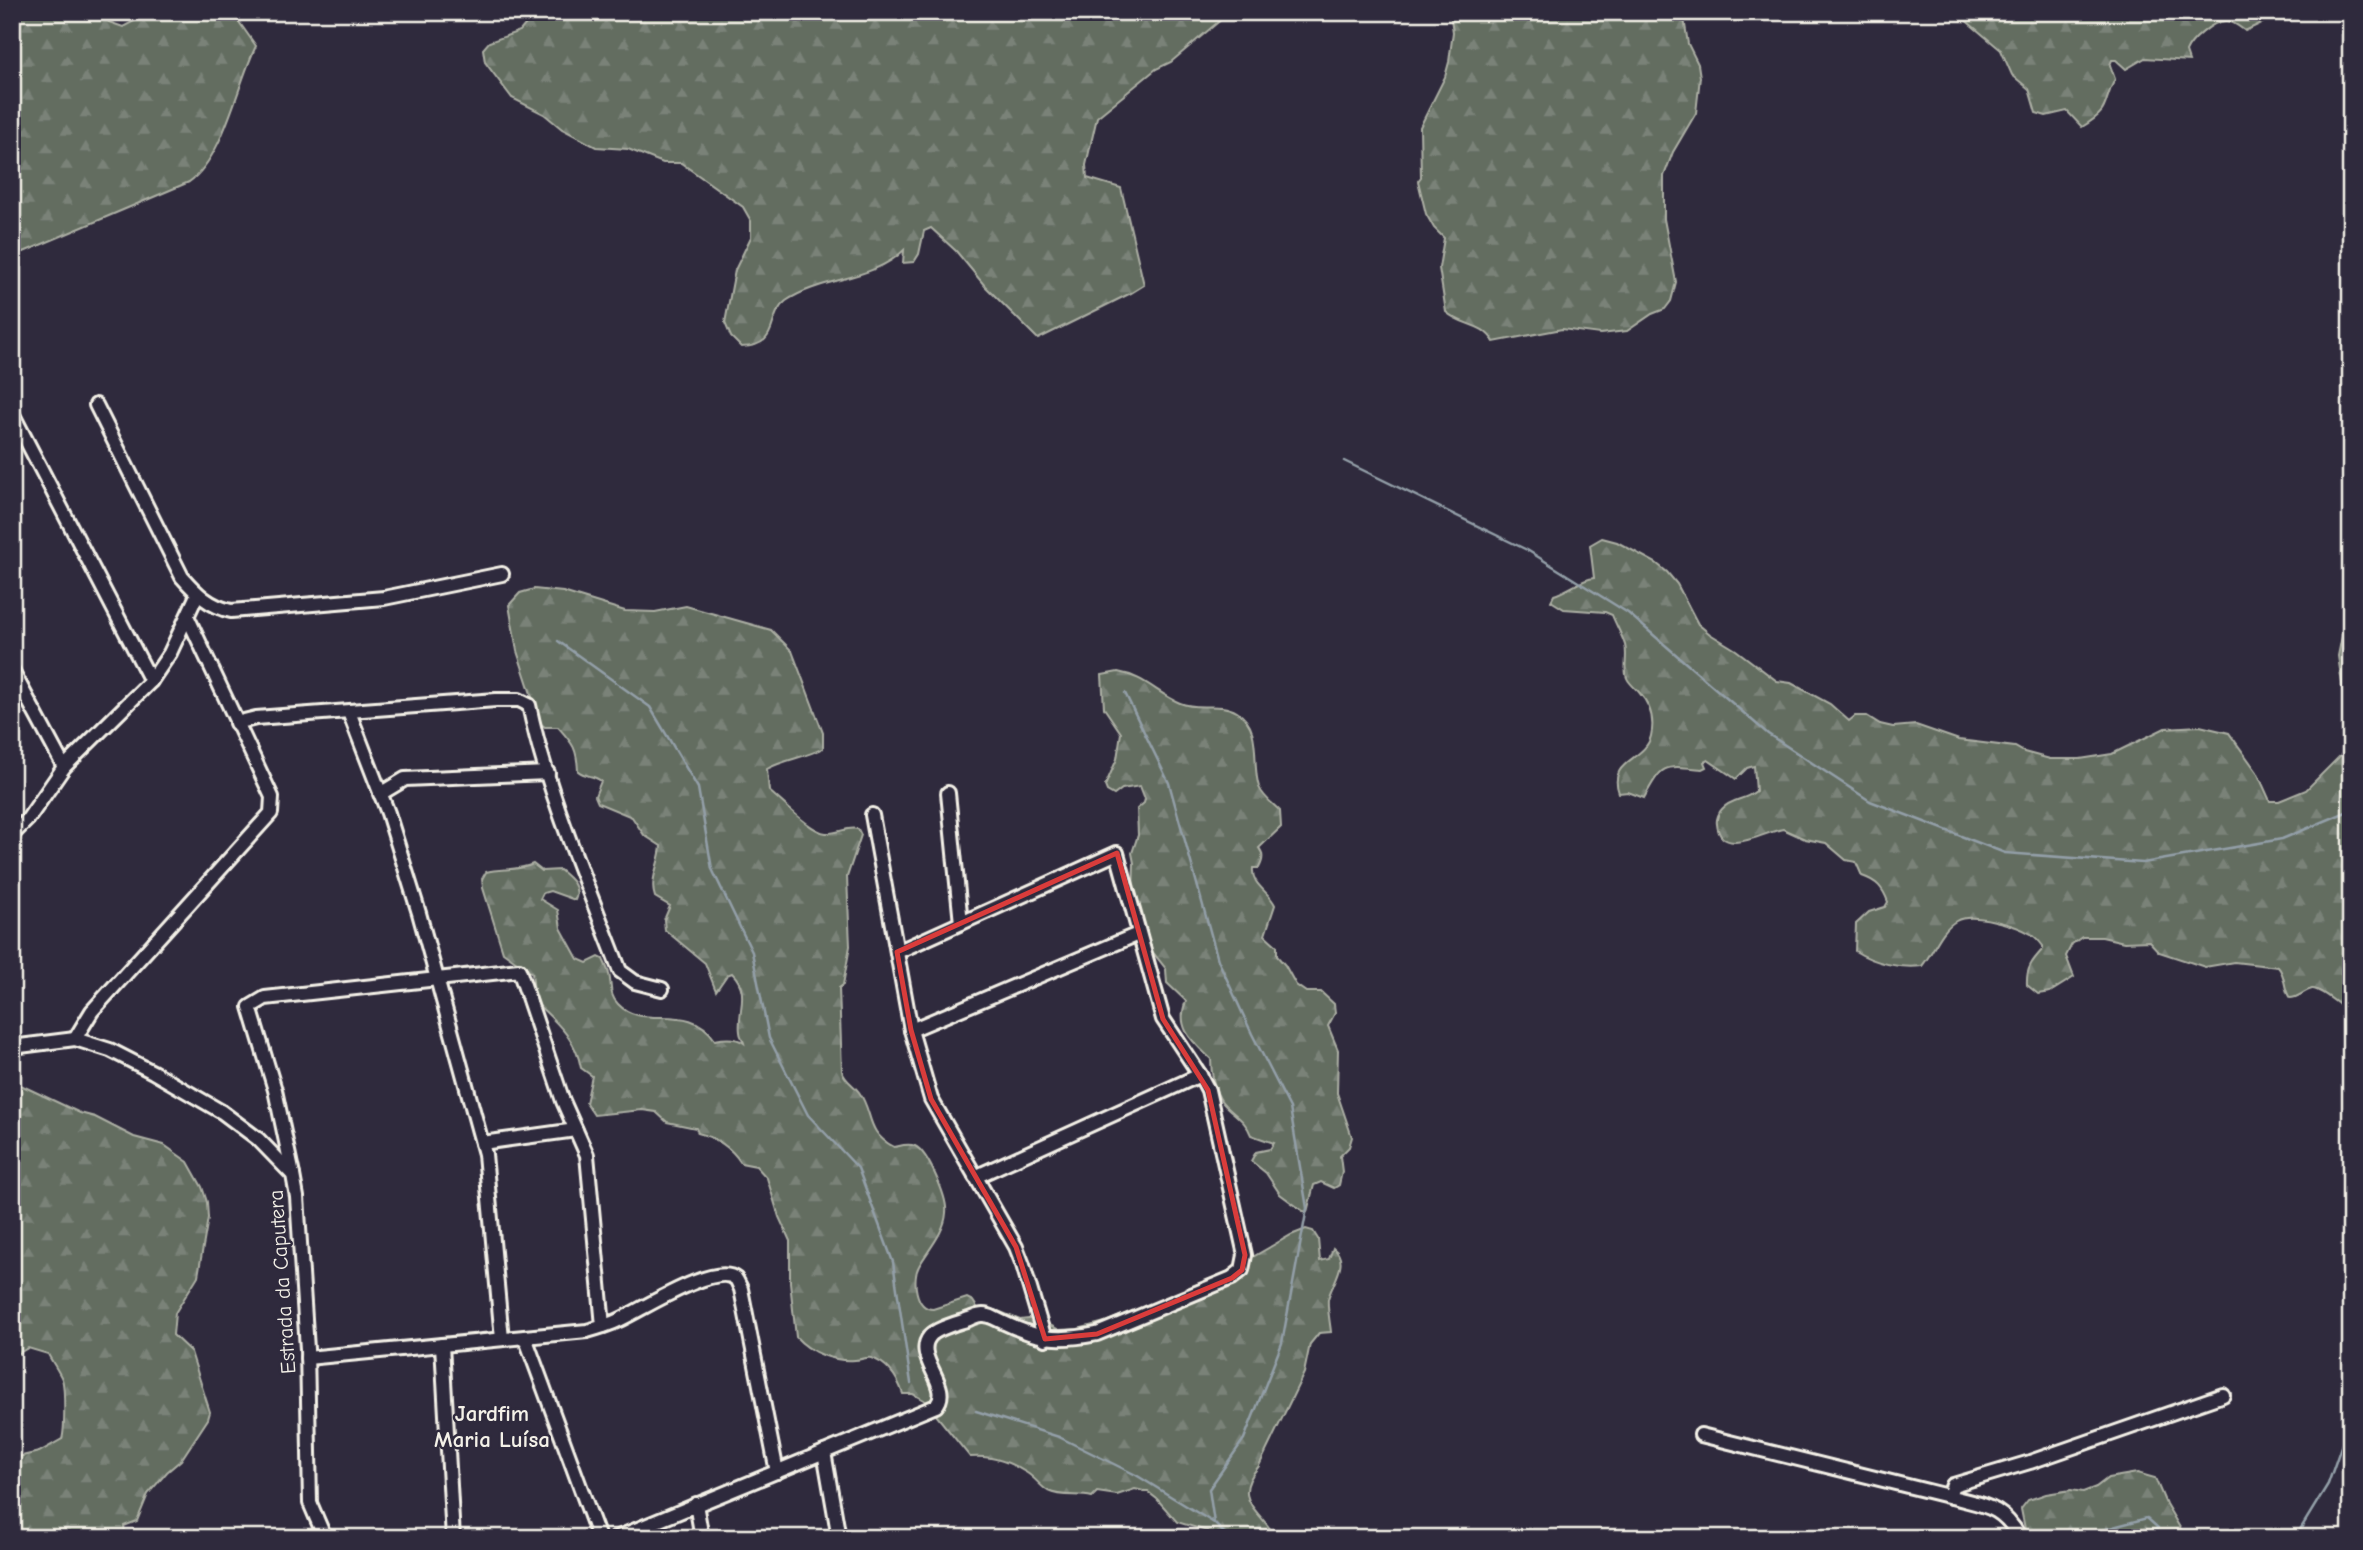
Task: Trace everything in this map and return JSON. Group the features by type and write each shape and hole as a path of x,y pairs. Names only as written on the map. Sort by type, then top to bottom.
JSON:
{"street":[{"path":"96,405 182,577 197,596 217,607 231,611 384,597 502,574"},
{"path":"12,413 151,681"},
{"path":"12,835 28,819 64,767 151,681 170,653 197,596"},
{"path":"75,1039 92,1011 271,813 272,797 188,618"},
{"path":"12,670 64,767"},
{"path":"236,723 256,718 496,699 519,700 529,705 536,740 620,971 635,982 662,989"},
{"path":"349,712 380,794 415,901 482,1143 491,1208 502,1339"},
{"path":"380,794 405,779 548,773"},
{"path":"948,793 961,923"},
{"path":"872,815 911,1030 931,1099 1020,1256 1045,1339"},
{"path":"617,1538 936,1406 942,1393 927,1354 926,1343 931,1334 978,1315 987,1315 1024,1333 1045,1339 1074,1339 1097,1334 1232,1278 1242,1269 1245,1255 1208,1090 1163,1019 1118,853 897,952"},
{"path":"911,1030 1138,934"},
{"path":"293,1175 275,1090 250,1007 265,998 519,970 563,1101 587,1155 603,1326"},
{"name":"Estrada da Caputera","path":"12,1047 75,1039 110,1050 222,1112 257,1139 293,1175 297,1197 307,1358 310,1503 326,1538"},
{"path":"975,1177 1200,1075"},
{"path":"482,1143 576,1130"},
{"path":"307,1358 587,1331 616,1322 688,1284 715,1276 728,1276 736,1280 741,1289 777,1472"},
{"path":"525,1337 599,1538"},
{"path":"442,1345 453,1538"},
{"path":"1952,1497 1951,1489 1957,1484 2030,1462 2224,1395"},
{"path":"1701,1435 1998,1510 2020,1538"},
{"path":"824,1452 839,1538"},
{"path":"696,1504 702,1538"}],"highlighted area":[{"path":"1117,853 1163,1019 1208,1090 1245,1255 1242,1270 1232,1278 1097,1334 1045,1339 1016,1247 931,1099 911,1030 897,952"}],"green space":[{"path":"12,12 94,12 123,27 151,12 232,12 256,46 221,138 201,171 189,182 12,257"},
{"path":"536,12 1230,12 1171,62 1156,69 1097,117 1086,165 1087,178 1121,188 1144,285 1038,339 931,228 924,231 919,254 914,262 903,263 904,250 877,268 800,293 780,308 768,336 762,342 741,347 731,337 725,323 735,270 751,237 751,221 743,207 681,163 663,163 628,149 596,147 562,129 544,114 512,98 485,62 483,49 489,42 520,31"},
{"path":"1450,12 1683,12 1688,44 1698,64 1700,77 1696,113 1673,152 1664,176 1664,219 1676,282 1671,301 1665,309 1652,314 1627,331 1600,334 1562,329 1494,342 1484,331 1446,312 1439,268 1444,238 1426,214 1418,181 1421,177 1420,127 1445,77 1449,62 1453,32"},
{"path":"1964,12 2282,12 2276,20 2266,21 2245,31 2228,21 2214,24 2202,32 2188,48 2186,52 2189,61 2145,58 2126,69 2116,60 2112,60 2110,65 2115,79 2102,111 2082,127 2067,111 2046,116 2036,113 2029,89 2012,75 2001,50 1963,18"},
{"path":"1602,538 1617,542 1667,572 1677,584 1698,624 1710,634 1777,681 1791,683 1830,704 1849,721 1855,716 1867,716 1880,724 1893,727 1916,725 1959,740 2015,747 2050,759 2080,759 2112,754 2165,728 2200,726 2229,733 2257,772 2270,801 2279,801 2306,790 2342,754 2348,738 2348,724 2338,656 2344,611 2351,603 2351,1010 2348,1011 2316,989 2290,998 2278,967 2234,962 2205,967 2159,952 2149,941 2124,942 2102,937 2082,937 2072,944 2066,956 2074,977 2050,992 2038,994 2027,985 2027,979 2030,965 2043,946 2024,930 1983,919 1963,919 1950,925 1922,966 1888,964 1855,951 1856,924 1869,912 1885,907 1888,902 1879,886 1862,876 1856,862 1846,860 1826,843 1805,839 1783,829 1735,842 1720,835 1717,822 1721,810 1756,791 1754,766 1747,768 1736,779 1708,760 1704,762 1706,767 1702,769 1672,767 1661,772 1644,798 1628,792 1619,793 1618,774 1622,767 1642,751 1651,736 1652,724 1648,706 1627,678 1625,645 1612,615 1605,612 1564,609 1551,601 1554,595 1594,578 1590,545"},
{"path":"534,589 563,592 625,611 655,612 686,606 771,630 792,651 823,733 823,748 767,769 769,791 805,822 820,831 830,833 854,828 858,829 861,835 847,877 850,946 843,985 839,988 842,1071 864,1100 878,1135 894,1147 910,1145 920,1150 940,1187 946,1206 945,1220 917,1271 917,1292 922,1304 933,1309 967,1298 973,1301 987,1323 990,1313 996,1310 1020,1320 1037,1318 1059,1330 1078,1329 1105,1322 1159,1301 1172,1299 1187,1305 1197,1289 1306,1229 1313,1231 1318,1239 1320,1261 1329,1259 1333,1248 1338,1254 1339,1272 1328,1299 1331,1332 1319,1333 1310,1344 1304,1373 1247,1488 1251,1504 1276,1538 1218,1538 1207,1531 1177,1522 1148,1492 1135,1489 1117,1495 1097,1492 1092,1497 1059,1494 1048,1491 1027,1473 1007,1462 970,1457 924,1400 913,1394 903,1394 895,1377 877,1360 831,1358 808,1348 796,1337 790,1282 790,1241 779,1217 767,1178 756,1166 741,1163 728,1148 717,1140 698,1133 696,1128 667,1122 656,1112 642,1110 594,1115 586,1103 592,1076 581,1068 575,1048 564,1031 535,1002 532,973 503,952 483,888 482,879 486,872 533,864 542,871 560,870 567,876 576,887 575,900 550,891 543,893 540,899 558,910 561,928 578,959 587,963 599,957 603,959 609,972 613,997 629,1012 640,1016 693,1021 715,1040 730,1038 744,1043 740,1033 742,994 738,980 732,973 727,975 716,991 705,963 665,930 664,920 670,906 655,897 653,891 661,846 644,835 632,817 598,803 595,796 601,781 578,771 573,747 558,727 545,727 537,721 517,651 509,605 520,593"},
{"path":"1118,672 1143,681 1180,703 1223,707 1237,712 1245,719 1253,736 1259,787 1280,811 1281,827 1259,848 1261,863 1259,868 1253,868 1255,879 1275,905 1265,935 1277,946 1277,956 1296,985 1306,992 1321,992 1334,1004 1335,1013 1328,1026 1338,1050 1337,1093 1352,1137 1349,1147 1340,1156 1342,1172 1339,1185 1334,1188 1321,1182 1314,1185 1307,1212 1280,1194 1266,1173 1251,1161 1256,1152 1270,1149 1274,1143 1251,1135 1242,1121 1222,1102 1213,1081 1211,1059 1192,1040 1184,1026 1183,1011 1186,1001 1167,983 1166,969 1144,941 1133,895 1132,853 1138,835 1137,809 1145,799 1140,786 1122,789 1114,795 1107,791 1105,786 1117,759 1121,733 1104,708 1102,675"},
{"path":"12,1081 134,1137 164,1145 188,1162 207,1202 208,1218 198,1276 175,1313 173,1335 191,1352 210,1412 181,1460 148,1494 137,1521 124,1526 126,1538 41,1538 12,1531 12,1463 18,1457 39,1452 62,1439 64,1390 62,1379 48,1354 28,1348 12,1357"},
{"path":"2137,1473 2155,1478 2183,1538 2016,1538 2025,1529 2021,1509 2028,1500 2071,1490 2083,1492 2108,1478"}],"waterway":[{"path":"1344,461 1527,550 1628,613 1768,734 1870,801 2005,853 2143,863 2282,839 2351,810"},
{"path":"558,641 650,707 698,788 712,869 752,952 769,1038 808,1115 858,1168 893,1262 911,1383"},
{"path":"1125,693 1169,783 1218,960 1290,1108 1307,1208 1282,1343 1244,1439 1209,1489 1214,1523"},
{"path":"976,1411 1059,1437 1136,1475 1214,1523 1229,1538"},
{"path":"2295,1538 2328,1484 2344,1438 2351,1431"},
{"path":"2072,1538 2147,1518 2158,1528 2147,1535 2147,1538"}],"district":[{"name":"Jardfim Maria Luísa","path":"492,1426"}]}
